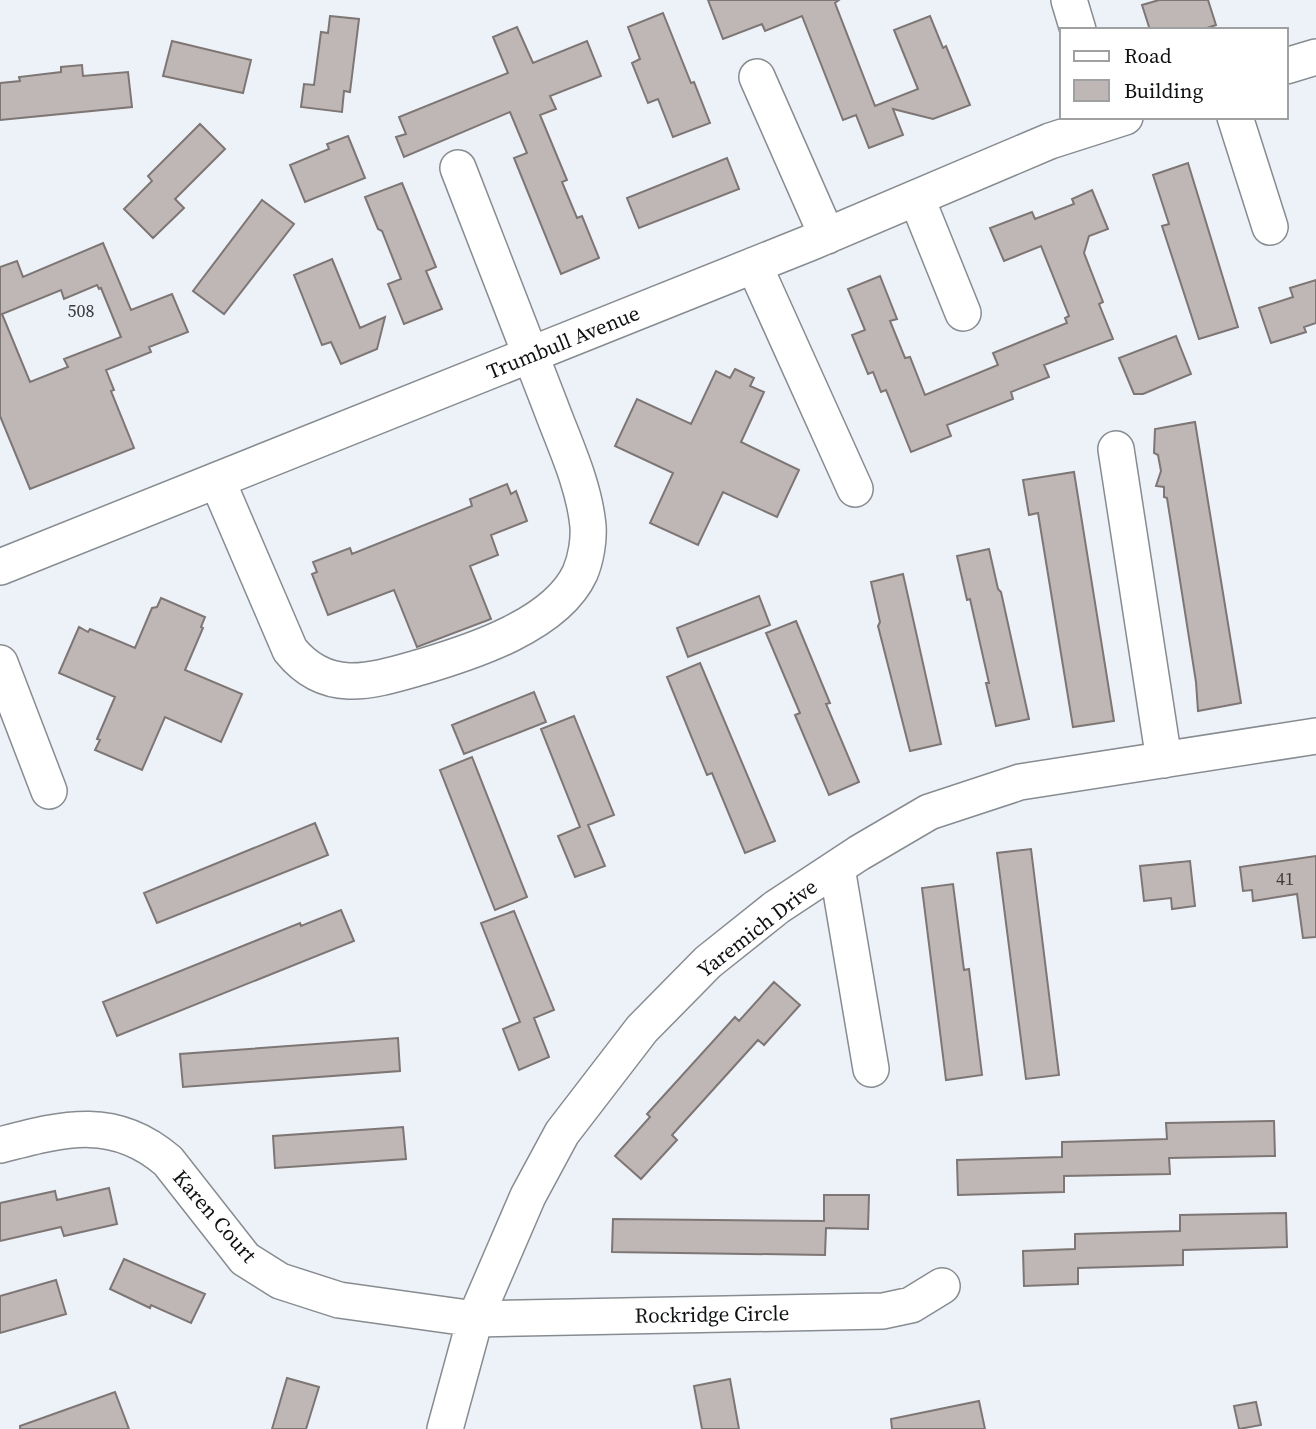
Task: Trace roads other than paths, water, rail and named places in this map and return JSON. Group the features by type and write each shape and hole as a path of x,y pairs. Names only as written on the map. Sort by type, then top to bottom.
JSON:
{"street":[{"path":"1069,0 1077,28"},
{"path":"1288,65 1316,57"},
{"path":"757,77 827,236"},
{"name":"Trumbull Avenue","path":"0,567 827,236 1050,141 1111,119"},
{"path":"1236,119 1270,227"},
{"path":"217,480 282,634 303,665 322,676 343,682 369,680 472,650 550,610 568,593 581,572 586,551 588,527 583,498 458,168"},
{"path":"917,199 963,313"},
{"path":"754,265 855,489"},
{"path":"1116,449 1164,760"},
{"path":"0,663 49,791"},
{"name":"Yaremich Drive","path":"445,1429 475,1319 528,1196 562,1133 642,1029 708,962 777,907 929,812 1020,782 1316,736"},
{"path":"836,868 871,1069"},
{"name":"Karen Court","path":"0,1146 79,1128 112,1131 138,1140 155,1149 168,1161 245,1259 280,1281 339,1300 475,1319"},
{"name":"Rockridge Circle","path":"475,1319 883,1311 911,1306 942,1286"}]}
